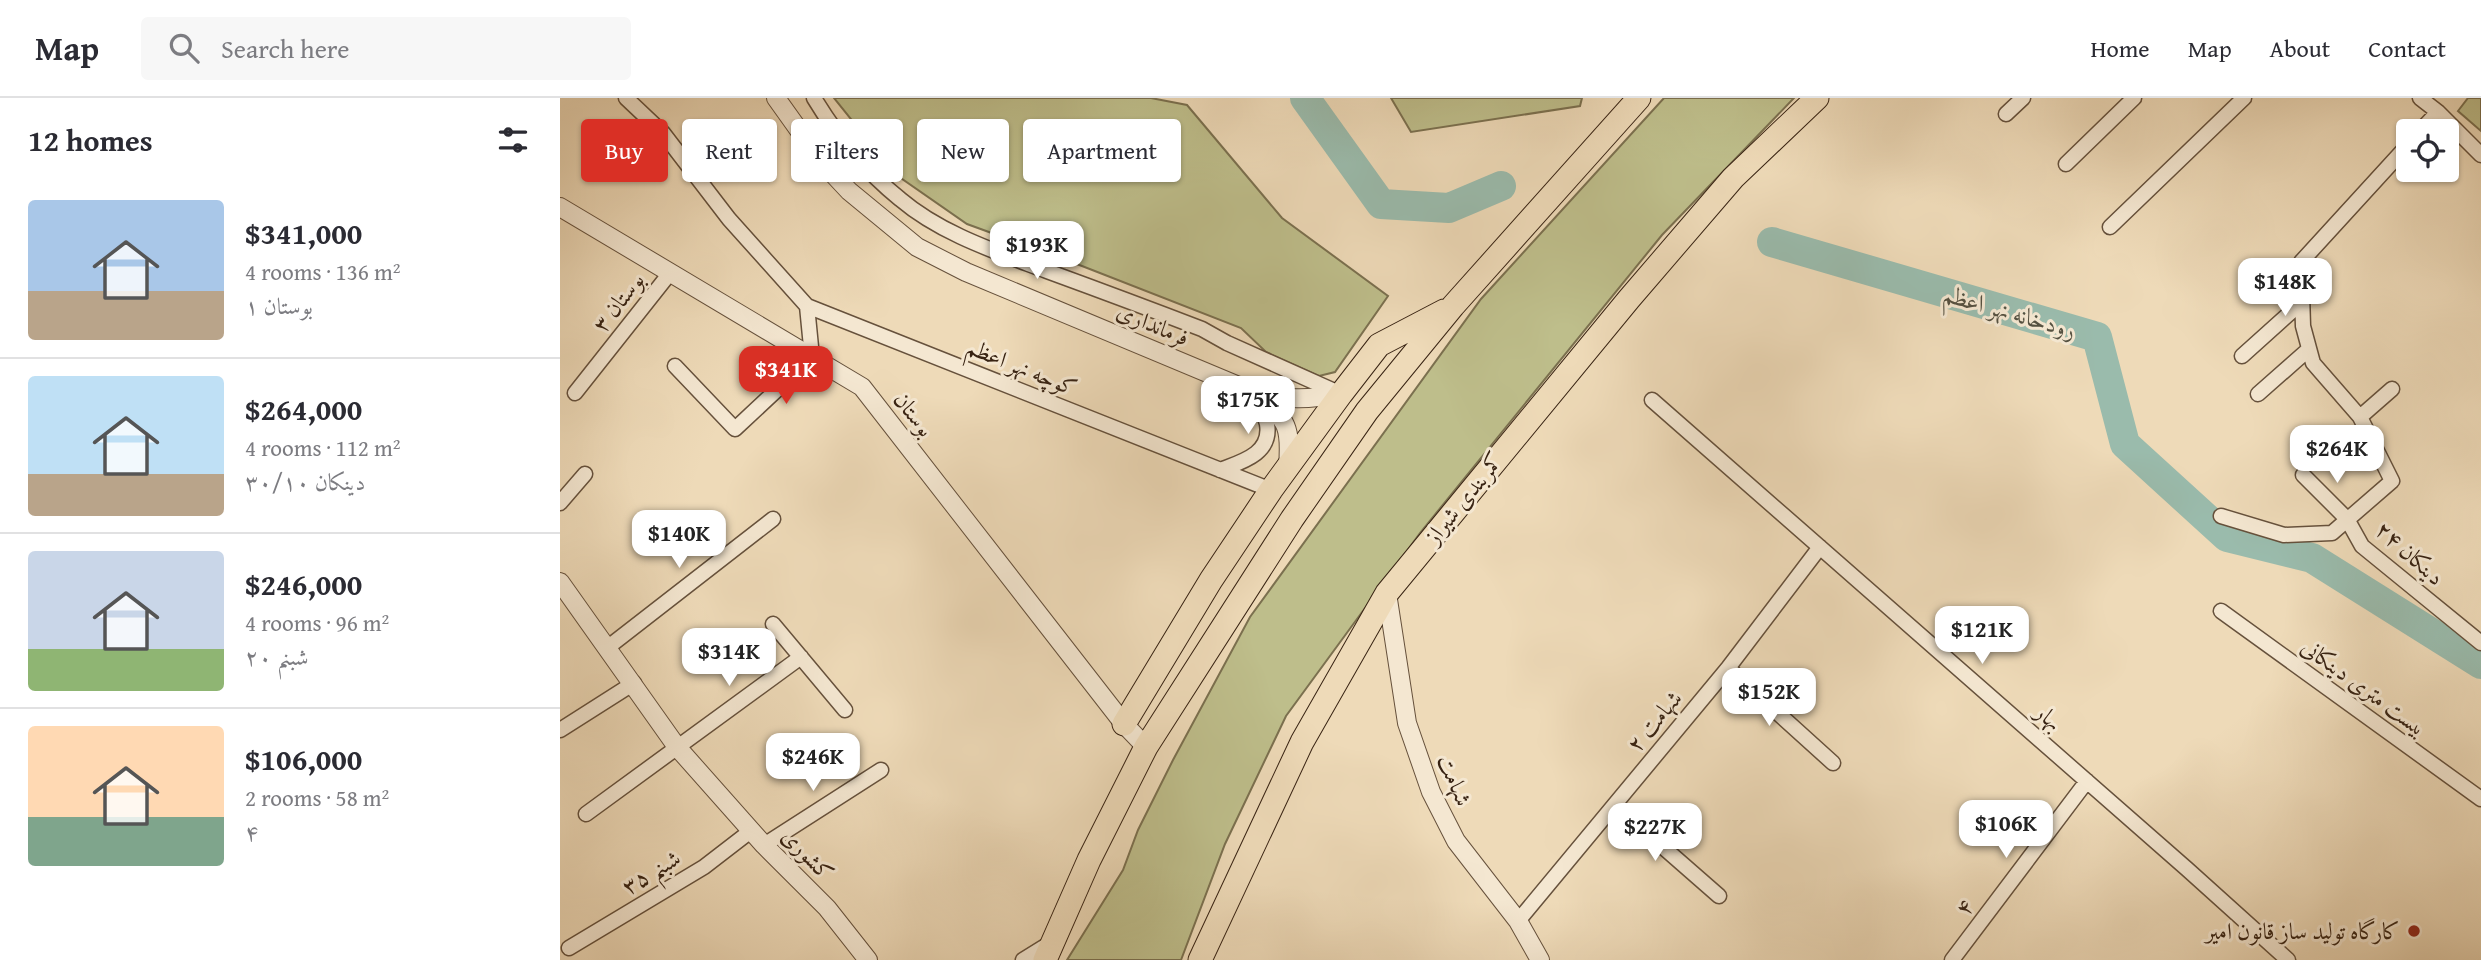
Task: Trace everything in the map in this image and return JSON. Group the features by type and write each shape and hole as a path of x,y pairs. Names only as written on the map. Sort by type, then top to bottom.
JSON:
{"highway":[{"path":"1049,951 1089,860 1146,747 1308,496 1367,411 1453,306 1639,98"},
{"name":"کمربندی شیراز","path":"1200,960 1302,742 1387,593 1724,188 1817,98"},
{"path":"1124,724 1211,580 1270,490 1379,345 1453,306"}],"street":[{"path":"626,98 663,133 729,219 807,306 812,357 735,429 675,366"},
{"name":"فرمانداری","path":"776,98 821,161 849,191 917,247 966,272 1253,393 1284,400 1309,400 1341,394"},
{"path":"814,98 832,128 862,163 900,200 934,222 982,246 1202,329 1341,394"},
{"path":"2006,114 2023,98"},
{"path":"2066,164 2134,98"},
{"path":"2110,227 2244,98"},
{"path":"2420,98 2481,155"},
{"path":"2431,119 2438,112"},
{"path":"2221,516 2284,535 2332,533 2392,481 2360,417 2313,363 2303,326 2301,262 2396,158"},
{"name":"بوستان","path":"560,208 862,387 1124,724 1146,747"},
{"name":"۳ بوستان","path":"575,393 670,273"},
{"path":"2242,356 2302,302"},
{"name":"کوچه نهر اعظم","path":"807,306 1270,490"},
{"path":"2258,394 2309,349"},
{"path":"2360,417 2392,389"},
{"path":"1220,470 1255,456 1265,443 1267,425 1253,393"},
{"name":"فرمانداری","path":"1253,393 1280,414 1290,442 1288,466"},
{"name":"بهار","path":"1652,400 2288,960"},
{"path":"560,503 585,474"},
{"name":"۲۴ دینکان","path":"2302,475 2347,519 2362,546 2481,643"},
{"path":"607,648 773,519"},
{"name":"۲ شهامت","path":"1518,921 1728,667 1820,547"},
{"name":"کشوری","path":"560,582 677,747 764,845 827,908 868,960"},
{"name":"شهامت","path":"1387,593 1407,723 1431,792 1456,841 1518,921 1540,960"},
{"name":"بیست متری دینکانی","path":"2221,611 2481,799"},
{"path":"773,624 845,710"},
{"path":"586,814 801,657"},
{"path":"1728,667 1833,763"},
{"path":"560,730 634,683"},
{"path":"764,845 881,769"},
{"name":"۴","path":"1952,960 2087,781"},
{"path":"1615,804 1719,896"},
{"name":"۳۵ شبنم","path":"569,948 704,867 752,830"},
{"path":"1023,960 1049,951"}],"green space":[{"path":"834,98 1151,98 1187,105 1282,218 1388,296 1335,372 1319,376 1266,352 1241,328 967,224 903,180 903,119 851,119"},
{"path":"1391,98 1582,98 1580,106 1411,132"},
{"path":"1664,98 1794,98 1662,235 1420,533 1286,716 1225,844 1181,960 1067,960 1123,870 1138,830 1173,760 1250,617 1481,299"},
{"path":"2468,98 2481,98 2481,131 2458,111"}],"waterway":[{"name":"رودخانه نهر اعظم","path":"1305,98 1381,204 1449,208 1501,186"},
{"name":"رودخانه نهر اعظم","path":"1772,242 2097,337 2125,444 2227,537 2312,558 2481,664"}],"place":[{"name":"کارگاه تولید ساز قانون امیر","path":"2414,931"}]}
